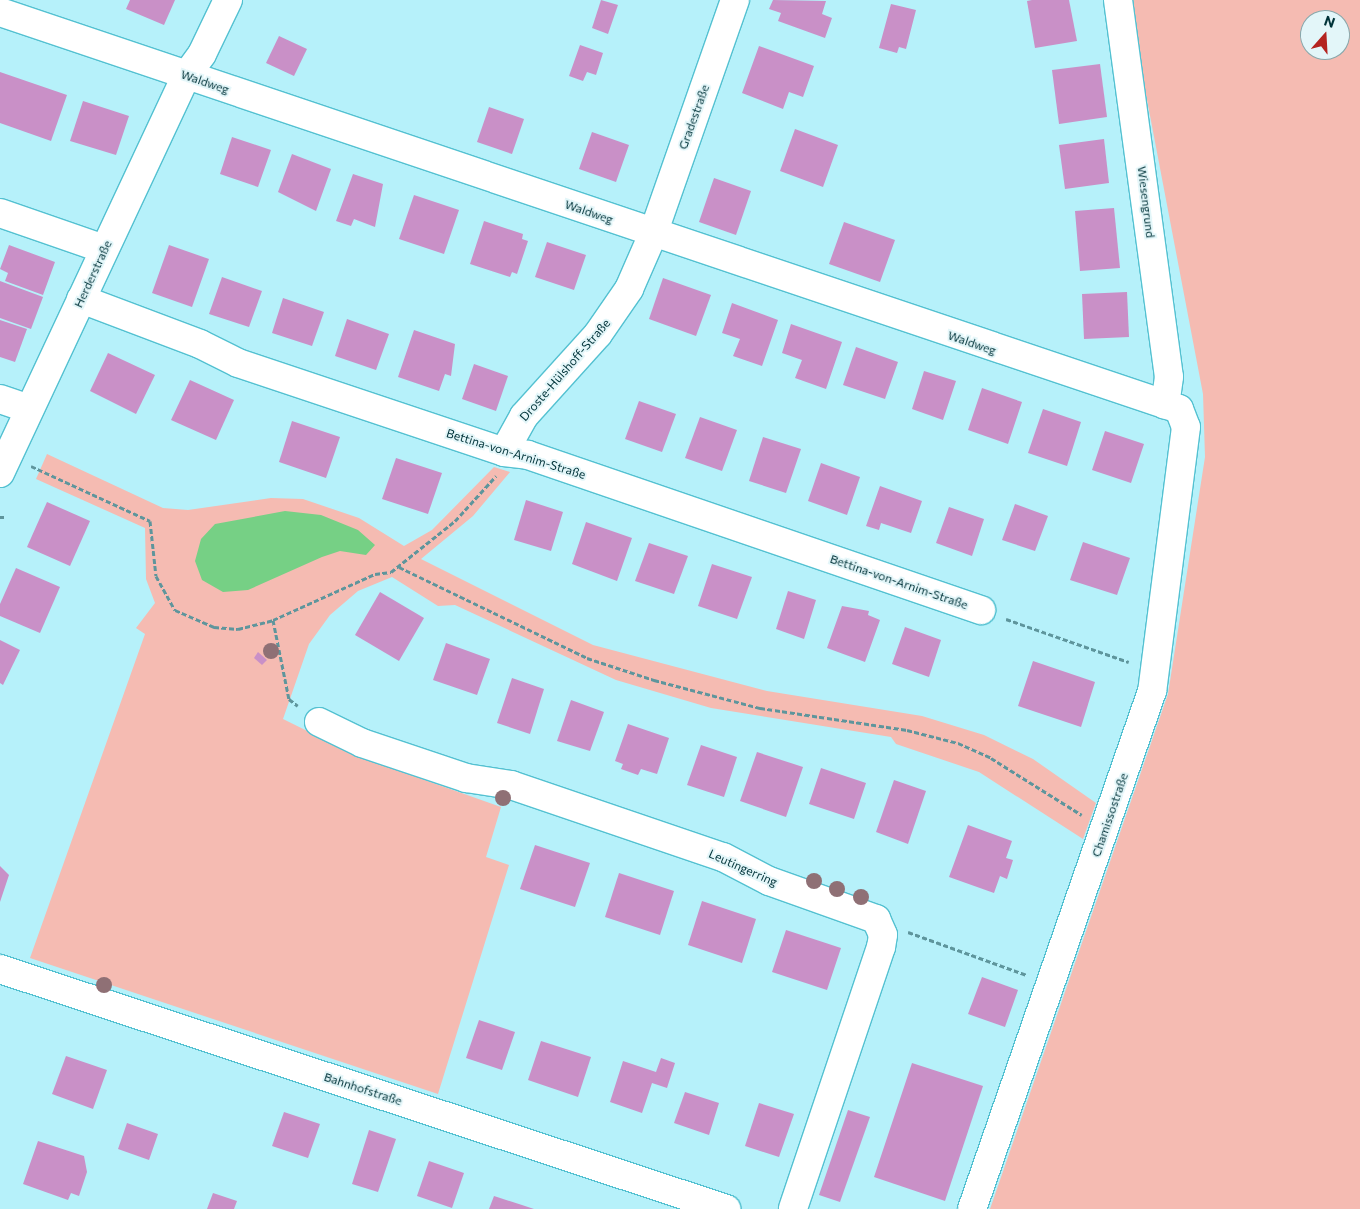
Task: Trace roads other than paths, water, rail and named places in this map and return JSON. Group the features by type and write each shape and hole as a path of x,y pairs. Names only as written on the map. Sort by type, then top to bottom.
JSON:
{"street":[{"name":"Herderstraße","path":"0,473 186,76 202,54 228,0"},
{"name":"Gradestraße","path":"652,234 735,0"},
{"name":"Wiesengrund","path":"1118,0 1172,407"},
{"name":"Waldweg","path":"0,12 652,234 1172,407"},
{"path":"0,213 104,249"},
{"name":"Droste-Hülshoff-Straße","path":"504,452 524,416 611,318 652,234"},
{"name":"Bettina-von-Arnim-Straße","path":"81,299 200,344 238,363 504,452 528,455 982,610"},
{"path":"0,399 29,409"},
{"name":"Chamissostraße","path":"972,1209 1105,832 1156,672 1186,427 1172,407"},
{"name":"Leutingerring","path":"319,722 362,743 466,778 511,784 723,857 769,881 866,913 881,928 881,947 793,1209"},
{"name":"Bahnhofstraße","path":"0,969 726,1209"}]}
